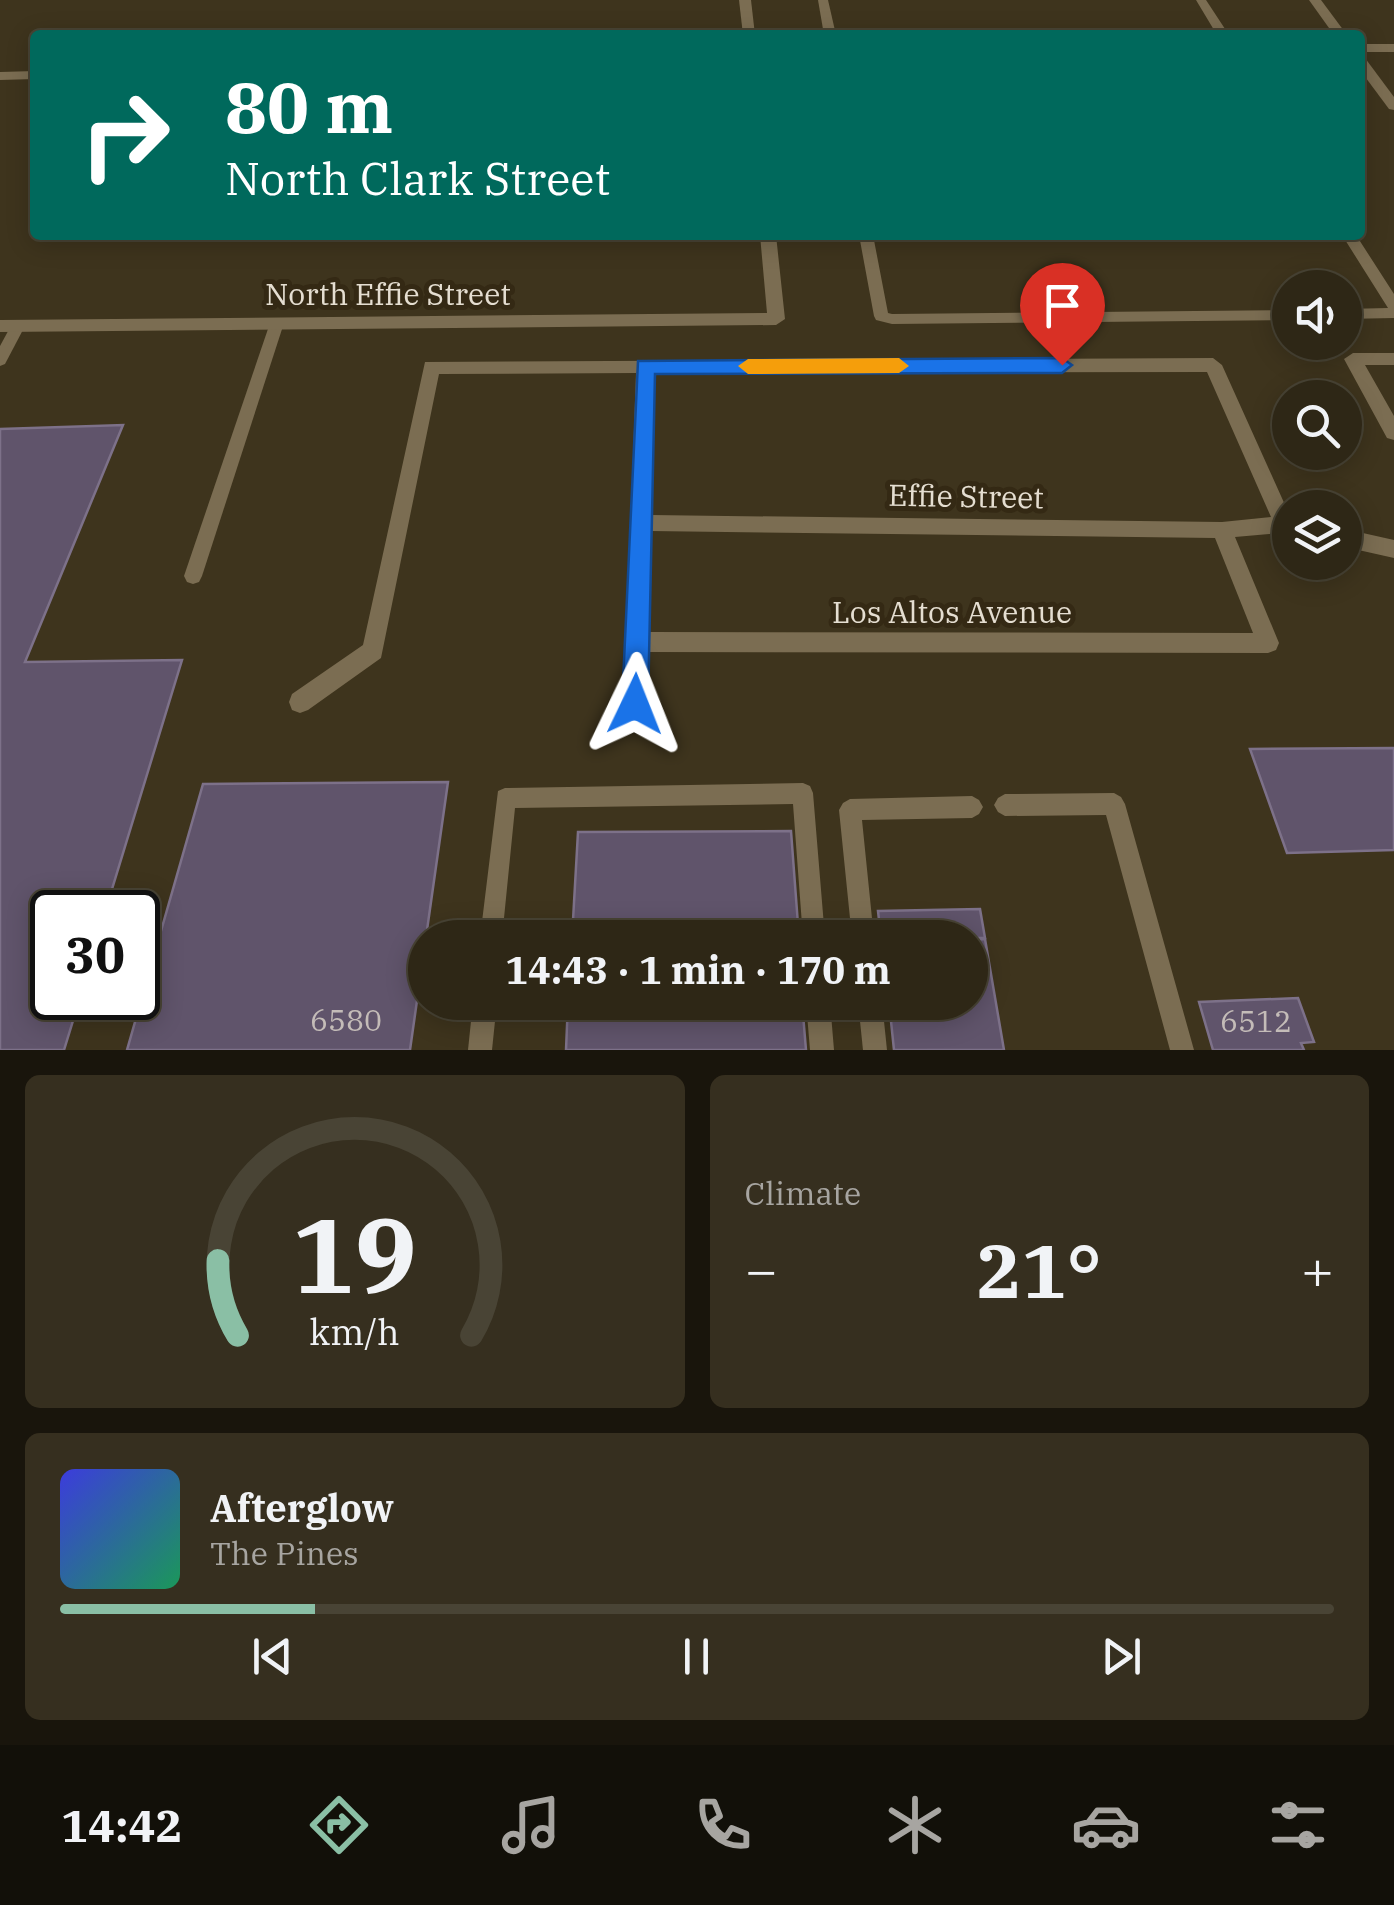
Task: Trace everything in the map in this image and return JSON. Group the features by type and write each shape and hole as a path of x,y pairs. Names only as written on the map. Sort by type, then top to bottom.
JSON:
{"street":[{"path":"745,0 748,30"},
{"path":"1314,0 1337,30"},
{"path":"1365,48 1394,48"},
{"path":"1365,68 1394,106"},
{"path":"0,76 30,75"},
{"name":"North Effie Street","path":"9,326 776,320 768,240"},
{"path":"1394,358 1353,359 1394,433"},
{"path":"300,702 373,651 431,367 1213,365 1272,492"},
{"path":"635,704 645,366"},
{"name":"Effie Street","path":"640,523 1222,530 1272,525"},
{"name":"Los Altos Avenue","path":"637,642 1268,644 1222,530"},
{"path":"1362,542 1394,549"}],"lane":[{"path":"823,0 829,30"},
{"path":"1201,0 1220,30"},
{"path":"867,240 880,316 892,319 1272,314"},
{"path":"1352,240 1393,304 1362,310"},
{"path":"193,576 277,323"},
{"path":"0,360 9,326"},
{"path":"493,920 505,798 803,793 813,920"},
{"path":"1006,805 1114,804 1182,1050"},
{"path":"861,920 850,810 972,807"},
{"path":"480,1050 483,1020"},
{"path":"820,1020 822,1050"},
{"path":"872,1020 875,1050"}],"building":[{"path":"123,425 25,662 182,660 112,890 30,890 30,1020 73,1020 64,1050 0,1050 0,429"},
{"path":"1394,748 1394,850 1287,853 1250,749"},
{"path":"448,782 428,920 408,920 408,1020 414,1020 410,1050 127,1050 136,1020 160,1020 160,934 203,784"},
{"path":"791,831 798,920 573,920 578,832"},
{"path":"980,909 982,920 879,920 878,911"},
{"path":"988,957 1004,1050 894,1050 891,1020 988,1020"},
{"path":"1298,998 1314,1042 1301,1043 1304,1050 1213,1050 1199,1002"},
{"path":"567,1020 804,1020 806,1050 566,1050"}],"slow traffic":[{"path":"748,366 899,366"}],"route":[{"path":"635,704 645,366 1062,365"}]}
